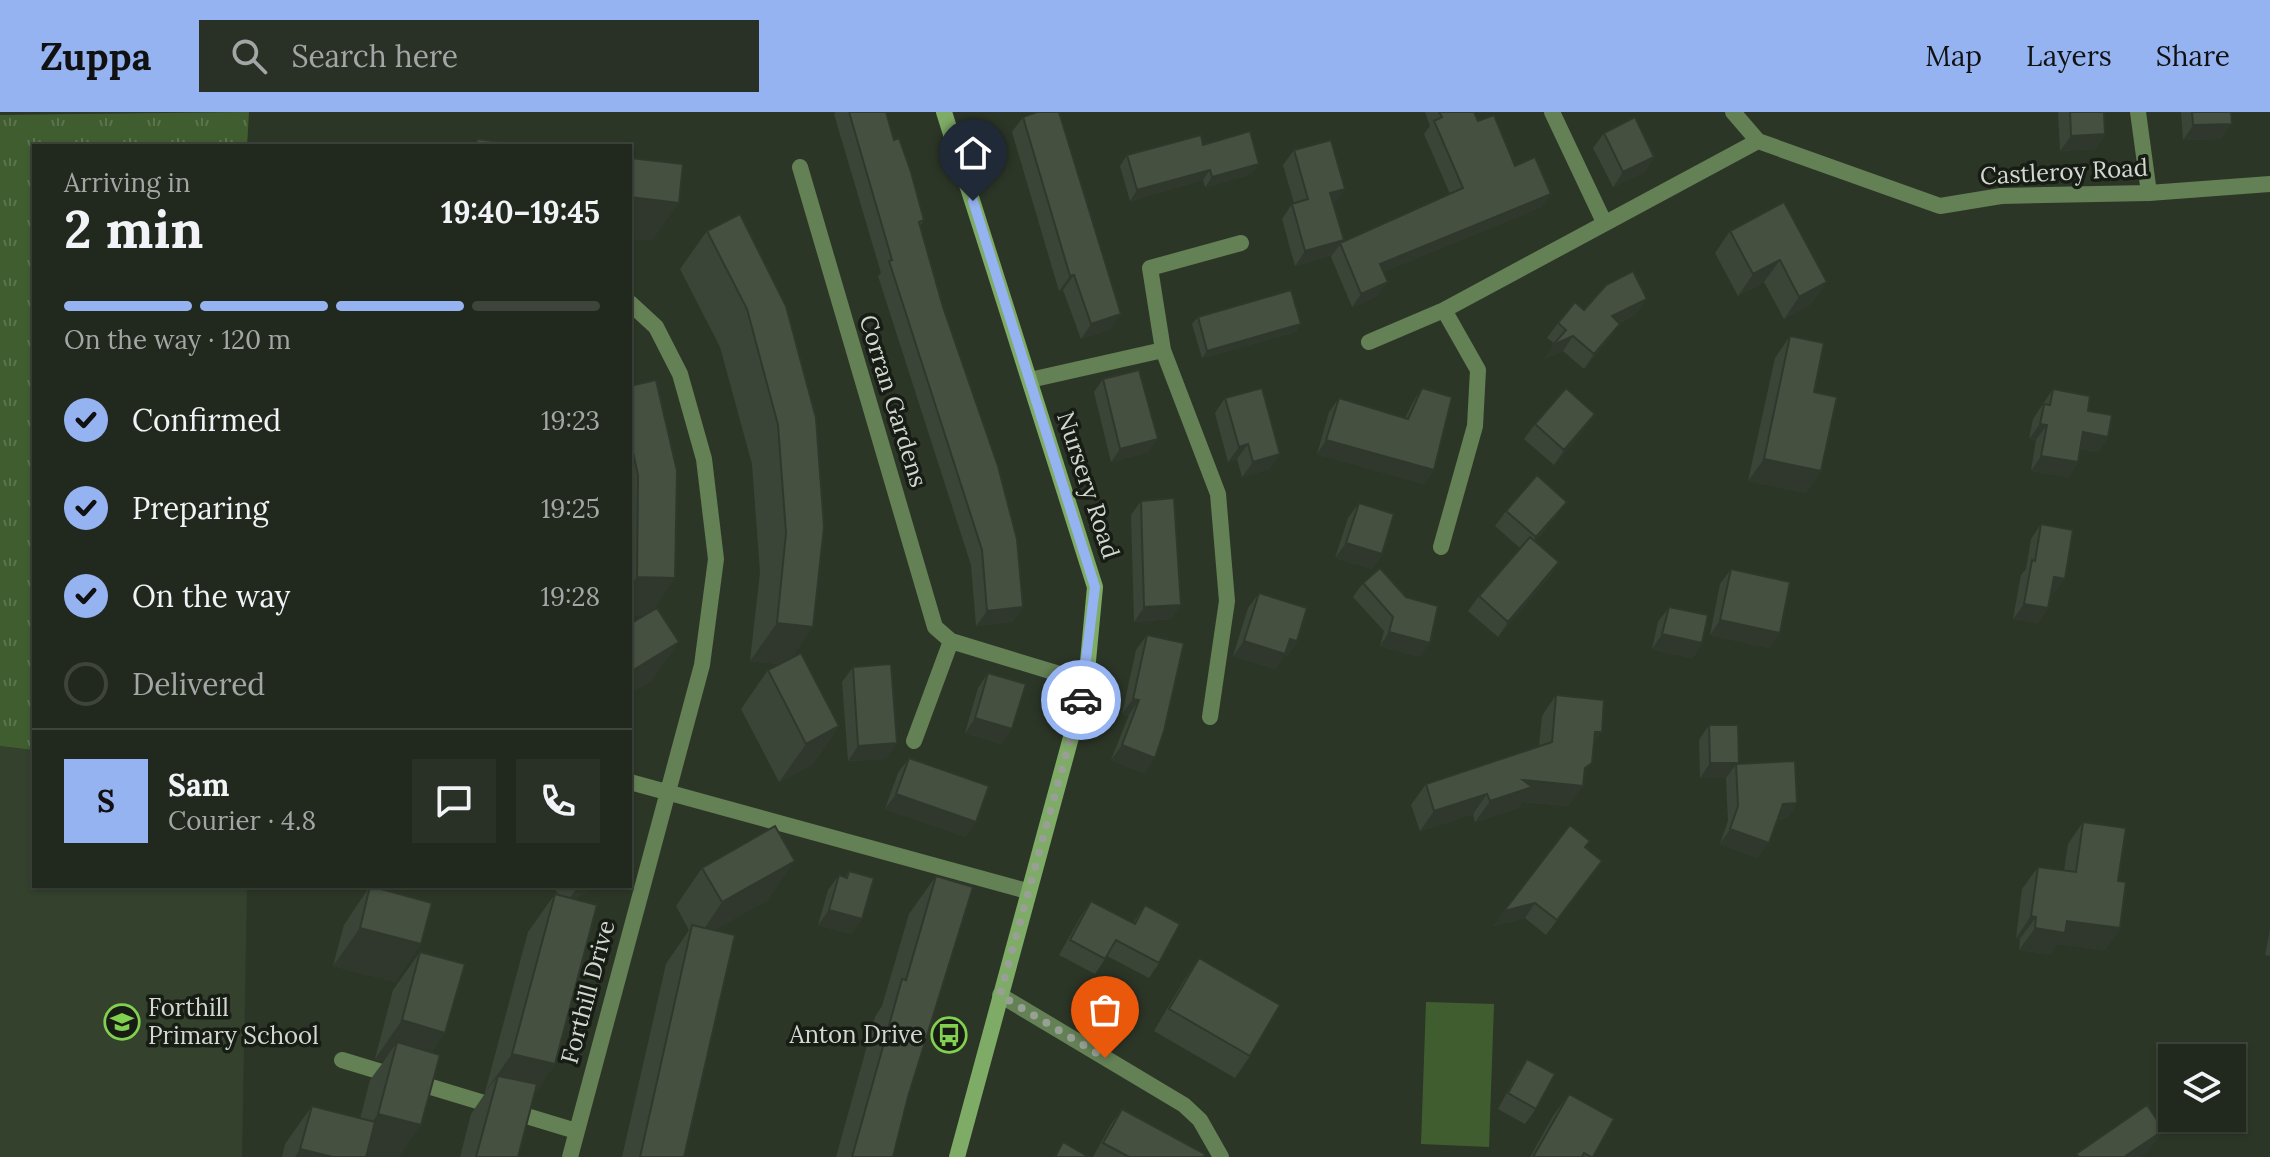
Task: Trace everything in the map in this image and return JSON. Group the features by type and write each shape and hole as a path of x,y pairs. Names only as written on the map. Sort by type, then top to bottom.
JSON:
{"street":[{"name":"Nursery Road","path":"944,112 1095,587 1086,682 957,1157"},
{"path":"1552,112 1604,222"},
{"path":"1369,342 1444,310 1758,141 1733,112"},
{"path":"2138,112 2149,193"},
{"name":"Castleroy Road","path":"1758,141 1940,206 2001,196 2149,193 2270,184"},
{"name":"Corran Gardens","path":"800,167 935,627 951,641"},
{"path":"1210,717 1227,601 1218,494 1163,350 1150,268 1241,243"},
{"name":"Forthill Drive","path":"570,1157 702,665 716,559 704,459 680,374 656,327 632,305"},
{"path":"1441,547 1475,426 1478,370 1444,310"},
{"path":"1030,380 1163,350"},
{"path":"914,741 951,641 1086,682"},
{"path":"632,783 1027,891"},
{"path":"1000,995 1184,1105 1200,1120 1221,1157"},
{"path":"342,1060 576,1131"}],"shaded area":[{"name":"Forthill Primary School","path":"0,746 32,750 32,888 247,888 242,1157 0,1157"}],"green space":[{"path":"249,112 247,144 32,144 32,750 0,746 0,115"},
{"path":"1426,1002 1494,1004 1489,1147 1421,1144"}],"building":[{"path":"849,112 886,112 894,140 899,138 911,172 924,220 919,222 943,307 998,466 1017,539 1023,607 987,611 982,550 889,261 892,260"},
{"path":"1037,112 1059,112 1121,314 1091,324 1074,275 1070,276 1023,117"},
{"path":"1439,112 1474,112 1478,121 1494,115 1515,166 1535,157 1551,194 1380,264 1388,282 1361,294 1340,243 1463,188 1434,121 1442,117"},
{"path":"2070,112 2104,112 2105,134 2071,136"},
{"path":"2192,112 2231,112 2232,124 2193,125"},
{"path":"1635,117 1654,157 1623,172 1604,133"},
{"path":"1250,131 1259,164 1212,177 1210,170 1137,190 1127,155 1201,135 1203,145"},
{"path":"477,139 516,144 476,144"},
{"path":"1331,140 1345,189 1330,193 1344,240 1305,251 1292,204 1308,199 1294,150"},
{"path":"632,158 683,164 679,203 632,197"},
{"path":"1784,202 1827,282 1799,297 1780,260 1753,274 1730,231"},
{"path":"740,214 786,306 816,418 824,527 813,627 777,623 786,533 778,425 747,309 707,231"},
{"path":"1633,271 1647,299 1612,316 1620,324 1594,354 1573,336 1553,345 1566,330 1558,323 1575,302 1584,310 1606,285"},
{"path":"1291,290 1301,324 1207,351 1198,317"},
{"path":"1790,336 1824,343 1814,392 1837,397 1821,471 1764,459"},
{"path":"1139,370 1158,439 1120,449 1103,379"},
{"path":"656,380 677,471 675,578 637,577 638,475 632,448 632,386"},
{"path":"1262,388 1280,454 1253,462 1248,444 1239,447 1225,398"},
{"path":"1422,388 1452,397 1434,470 1326,440 1339,398 1408,419"},
{"path":"1566,388 1595,414 1564,450 1535,424"},
{"path":"2053,389 2090,396 2088,411 2112,415 2108,437 2083,432 2078,462 2041,456 2047,425 2040,424 2044,404 2050,405"},
{"path":"1537,475 1567,502 1536,537 1506,511"},
{"path":"1174,498 1181,605 1144,607 1141,501"},
{"path":"1359,503 1394,514 1382,554 1346,543"},
{"path":"2041,524 2073,530 2065,579 2054,577 2048,608 2024,604"},
{"path":"1530,537 1559,562 1508,622 1479,596"},
{"path":"1380,568 1406,597 1438,606 1430,643 1389,632 1393,617 1363,583"},
{"path":"1731,569 1790,582 1780,633 1720,620"},
{"path":"1259,593 1307,608 1297,641 1290,639 1285,654 1244,641"},
{"path":"1669,607 1708,615 1702,643 1662,634"},
{"path":"657,608 679,642 632,671 632,623"},
{"path":"1147,635 1184,643 1155,758 1122,745 1139,700 1133,699"},
{"path":"801,653 839,726 806,744 768,670"},
{"path":"891,664 897,743 858,746 853,667"},
{"path":"988,673 1026,684 1012,729 975,718"},
{"path":"1556,695 1604,700 1602,732 1595,732 1592,763 1585,768 1583,786 1523,780 1532,787 1490,801 1487,794 1434,811 1426,784 1552,742"},
{"path":"1709,725 1738,725 1739,763 1710,763"},
{"path":"909,758 989,786 976,822 896,794"},
{"path":"1795,761 1797,803 1783,804 1769,843 1730,829 1738,806 1736,764"},
{"path":"2083,822 2126,828 2118,881 2126,882 2120,928 2067,921 2065,933 2035,928 2036,917 2031,916 2038,867 2076,872"},
{"path":"1570,825 1590,841 1585,847 1602,861 1557,920 1535,903 1504,911"},
{"path":"775,826 795,861 722,902 702,868"},
{"path":"849,871 874,878 862,919 829,910 839,875 847,878"},
{"path":"936,876 973,887 908,1097 893,1157 852,1157 902,979 906,980"},
{"path":"370,888 432,903 421,944 360,928"},
{"path":"555,894 597,905 555,1064 512,1054"},
{"path":"1091,901 1135,924 1145,905 1180,924 1159,963 1116,940 1105,959 1070,940"},
{"path":"692,925 735,935 684,1157 640,1157"},
{"path":"420,952 465,964 445,1033 402,1020"},
{"path":"1199,958 1280,1005 1250,1056 1169,1009"},
{"path":"397,1042 440,1055 421,1125 378,1114"},
{"path":"1527,1059 1555,1074 1536,1109 1508,1093"},
{"path":"498,1076 537,1084 518,1157 476,1157"},
{"path":"1569,1094 1614,1119 1593,1157 1584,1153 1582,1157 1533,1157"},
{"path":"2147,1105 2158,1121 2158,1132 2161,1132 2124,1157 2079,1157 2076,1154"},
{"path":"312,1106 375,1122 366,1157 333,1157 300,1149"},
{"path":"1122,1109 1205,1154 1203,1157 1129,1157 1103,1143"},
{"path":"1063,1142 1089,1157 1055,1157"}],"way so far":[{"path":"1081,700 1000,995 1105,1058"}],"place":[{"name":"Forthill Primary School","path":"122,1022"},
{"name":"Anton Drive","path":"949,1035"}],"route":[{"path":"973,201 1095,587 1086,682 1081,700"}]}
